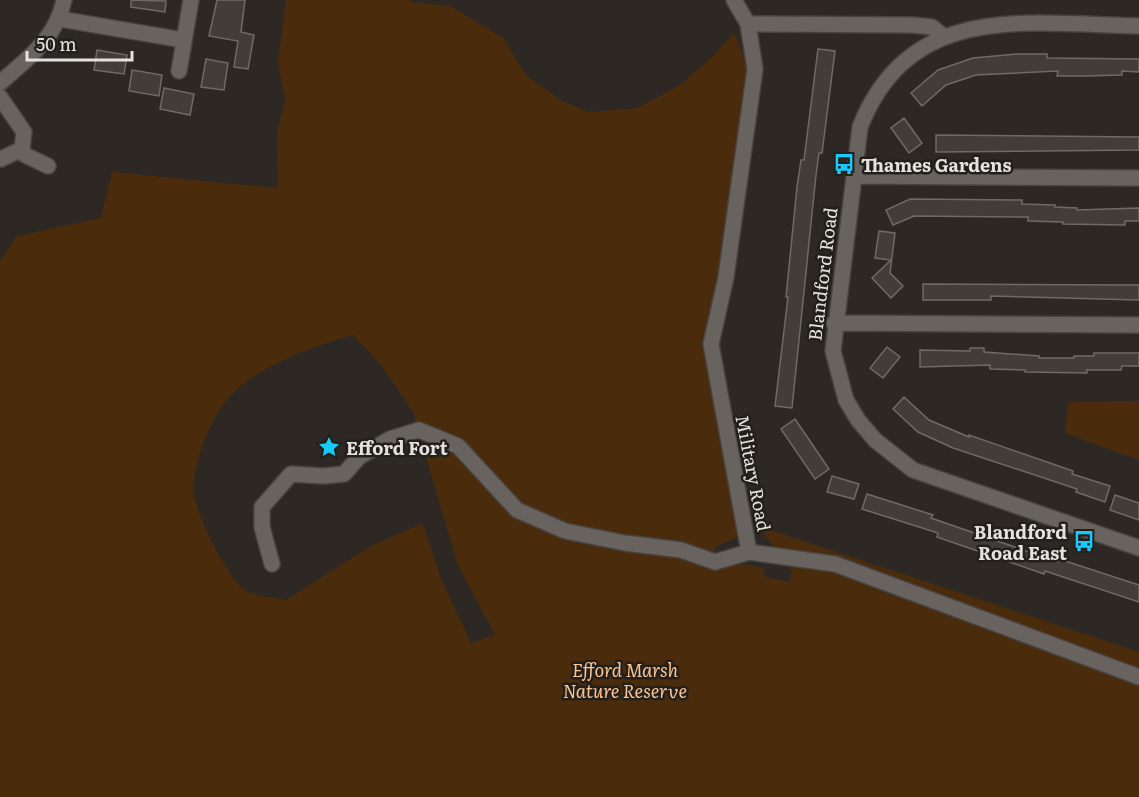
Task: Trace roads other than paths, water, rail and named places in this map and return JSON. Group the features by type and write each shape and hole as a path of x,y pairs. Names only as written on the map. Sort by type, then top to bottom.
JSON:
{"street":[{"path":"0,83 46,42 60,19 64,0"},
{"path":"179,71 191,0"},
{"name":"Military Road","path":"734,0 748,24 755,69 726,278 711,344 749,552 835,564 1139,677"},
{"path":"60,19 183,40"},
{"path":"748,24 912,25 932,27 943,36"},
{"name":"Blandford Road","path":"1139,27 1011,24 960,30 943,36 916,51 890,75 870,102 860,127 834,323 833,351 846,400 858,420 875,440 913,470 1139,548"},
{"path":"0,97 24,132 22,149 25,155 48,166"},
{"path":"1,159 22,149"},
{"path":"854,176 1139,178"},
{"path":"834,323 1139,325"},
{"path":"272,564 262,527 262,507 291,474 323,476 344,474 359,457 374,448 390,439 419,430 458,446 517,510 565,531 625,543 681,550 715,562 749,552"}],"place":[{"name":"Thames Gardens","path":"844,164"},
{"name":"Efford Fort","path":"329,447"},
{"name":"Blandford Road East","path":"1084,541"}],"park label":[{"name":"Efford Marsh Nature Reserve","path":"625,679"}]}
